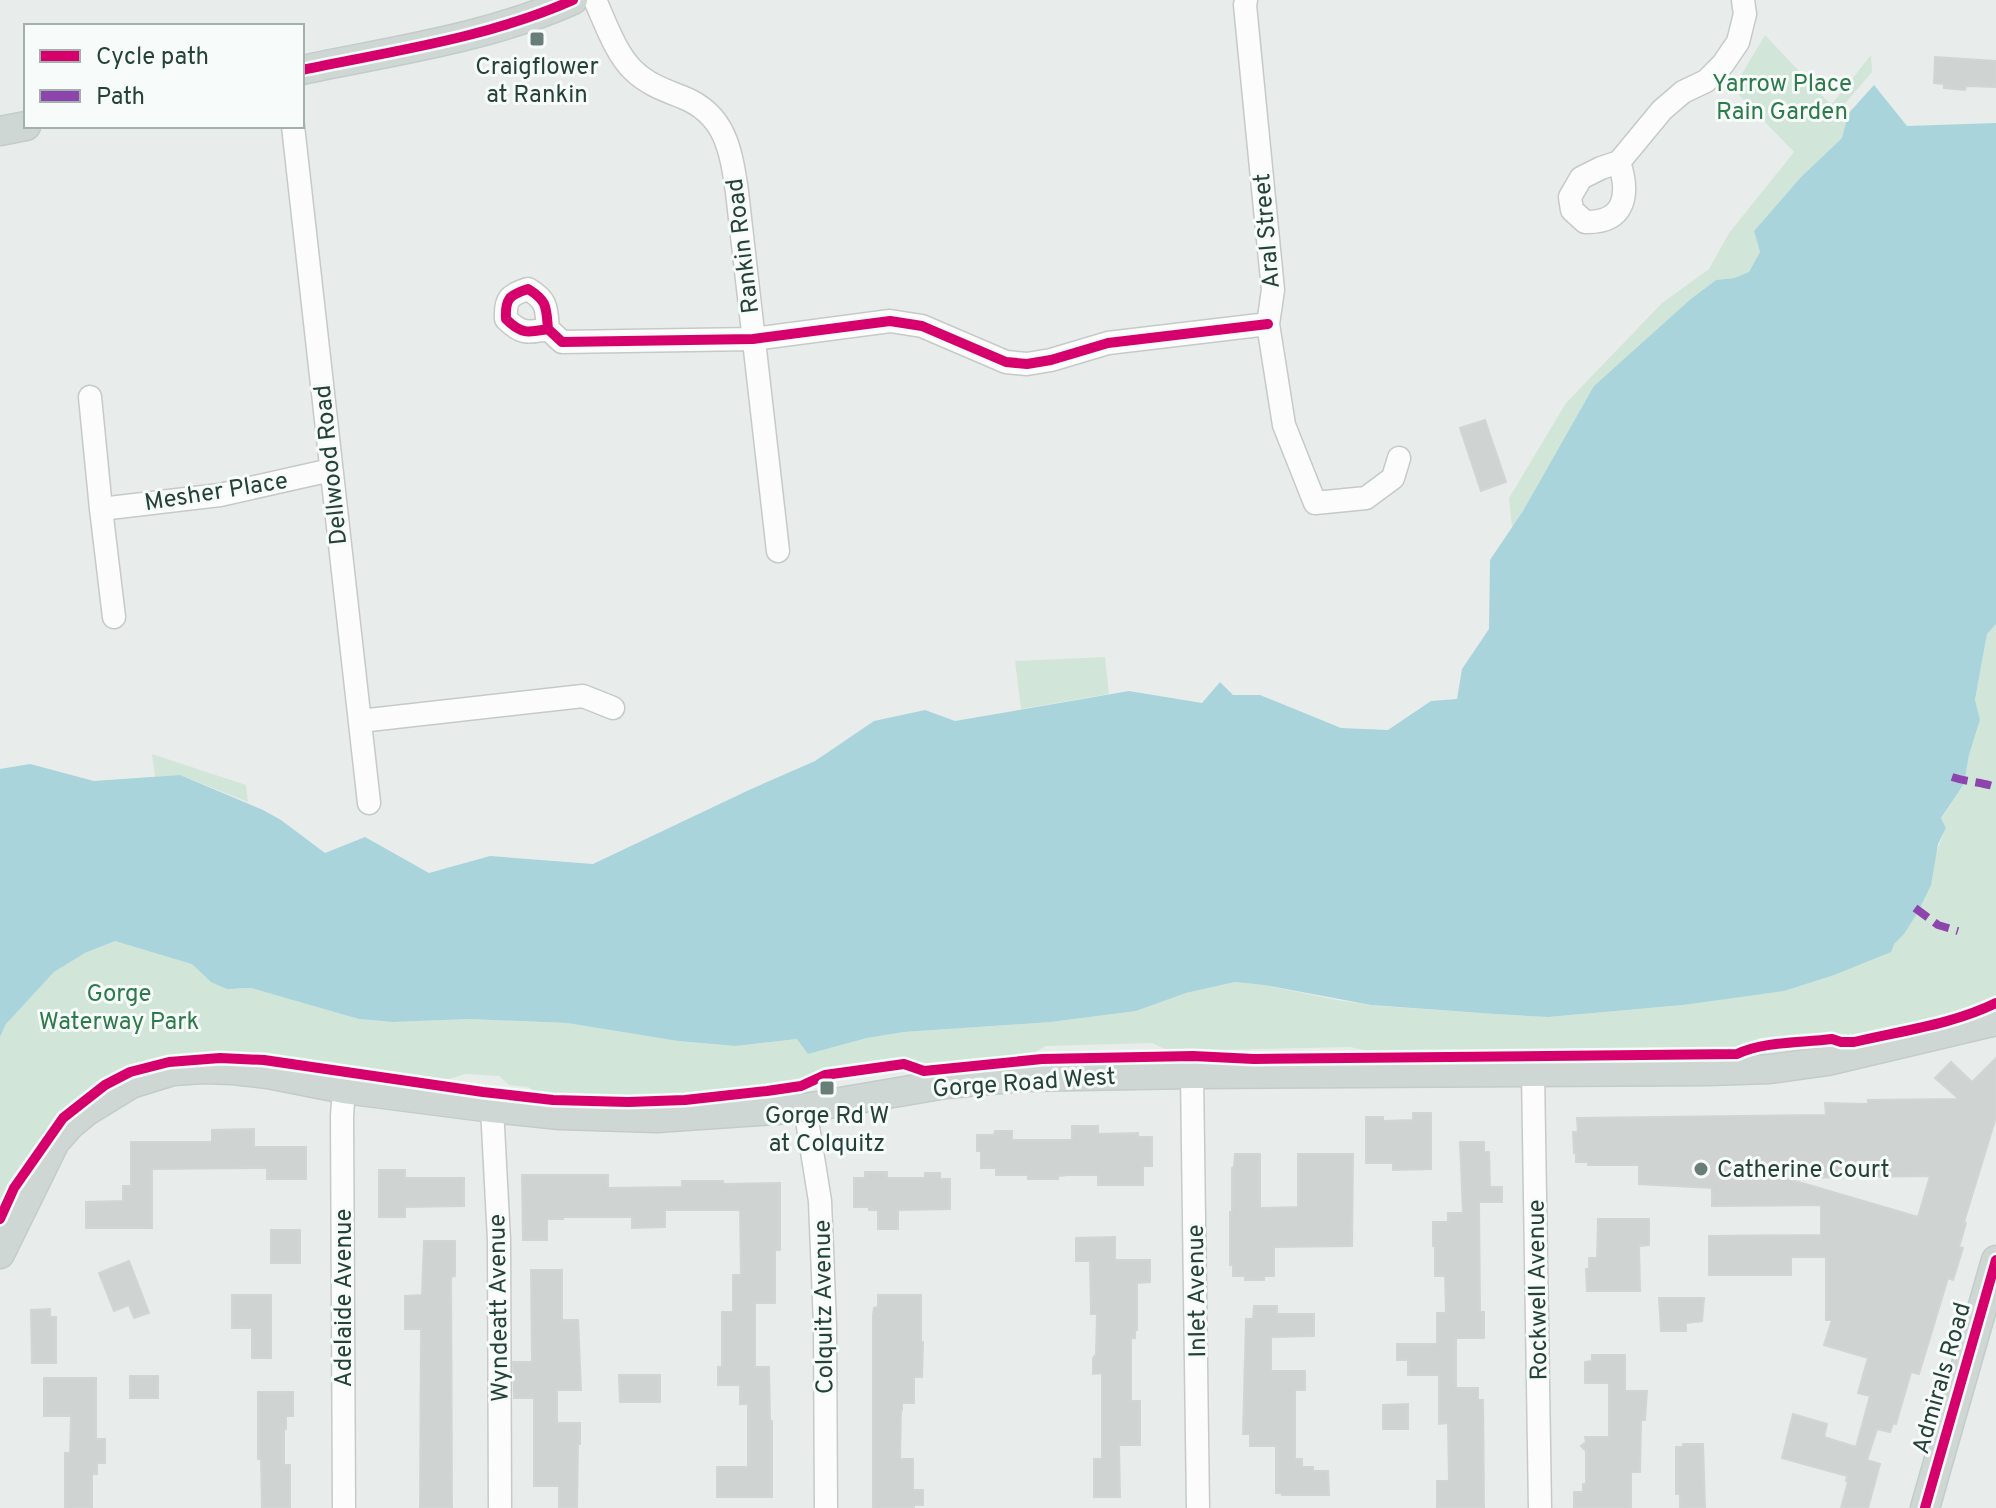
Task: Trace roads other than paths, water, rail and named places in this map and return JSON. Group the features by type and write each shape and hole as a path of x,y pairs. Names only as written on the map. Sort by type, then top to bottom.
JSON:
{"main road":[{"path":"304,70 494,29 543,14 573,0"},
{"path":"0,131 24,126"},
{"name":"Gorge Road West","path":"0,1254 55,1142 70,1125 131,1084 173,1071 203,1069 268,1074 344,1089 560,1115 657,1118 805,1108 987,1079 1055,1075 1708,1071 1798,1066 1996,1021"},
{"name":"Admirals Road","path":"1925,1508 1996,1260"}],"street":[{"name":"Rankin Road","path":"595,0 620,53 634,71 652,84 702,108 718,125 732,155 778,551"},
{"name":"Aral Street","path":"1246,0 1273,290 1268,324 1284,425 1315,503 1366,498 1393,478 1399,458"},
{"path":"1619,162 1662,110 1683,92 1706,81 1723,64 1738,42 1745,14 1743,0"},
{"name":"Dellwood Road","path":"293,128 369,803"},
{"path":"548,329 562,342 753,339 890,321 904,322 922,326 1006,362 1027,364 1108,343 1268,324"},
{"path":"90,397 114,617"},
{"name":"Mesher Place","path":"101,509 220,495 331,470"},
{"path":"360,721 583,696 613,708"},
{"name":"Rockwell Avenue","path":"1533,1072 1540,1508"},
{"name":"Inlet Avenue","path":"1192,1074 1198,1508"},
{"name":"Adelaide Avenue","path":"344,1089 344,1508"},
{"name":"Wyndeatt Avenue","path":"492,1108 499,1240 500,1508"},
{"name":"Colquitz Avenue","path":"805,1108 820,1201 825,1325 826,1508"}],"water":[{"path":"1874,85 1907,126 1996,123 1996,624 1987,634 1975,700 1980,720 1964,784 1941,818 1946,828 1938,844 1931,885 1918,912 1891,952 1784,991 1683,1005 1548,1017 1371,1005 1235,982 1186,993 1136,1011 1051,1022 904,1032 867,1038 808,1054 797,1039 735,1046 678,1041 567,1023 359,1019 251,988 227,989 211,982 192,964 115,941 85,953 54,972 6,1024 0,1037 0,769 30,764 94,781 180,775 263,810 325,853 365,837 429,873 490,856 593,864 815,761 874,721 925,710 955,721 1129,691 1202,703 1220,682 1233,695 1260,695 1341,728 1388,730 1431,701 1457,699 1462,669 1489,629 1490,560 1523,511 1594,386 1716,280 1749,272 1760,252 1754,231 1801,177 1842,138 1848,114"}],"place":[{"name":"Craigflower at Rankin","path":"537,39"},
{"name":"Gorge Rd W at Colquitz","path":"827,1088"},
{"name":"Catherine Court","path":"1701,1169"}],"park label":[{"name":"Yarrow Place Rain Garden","path":"1782,97"},
{"name":"Gorge Waterway Park","path":"119,1007"}]}
